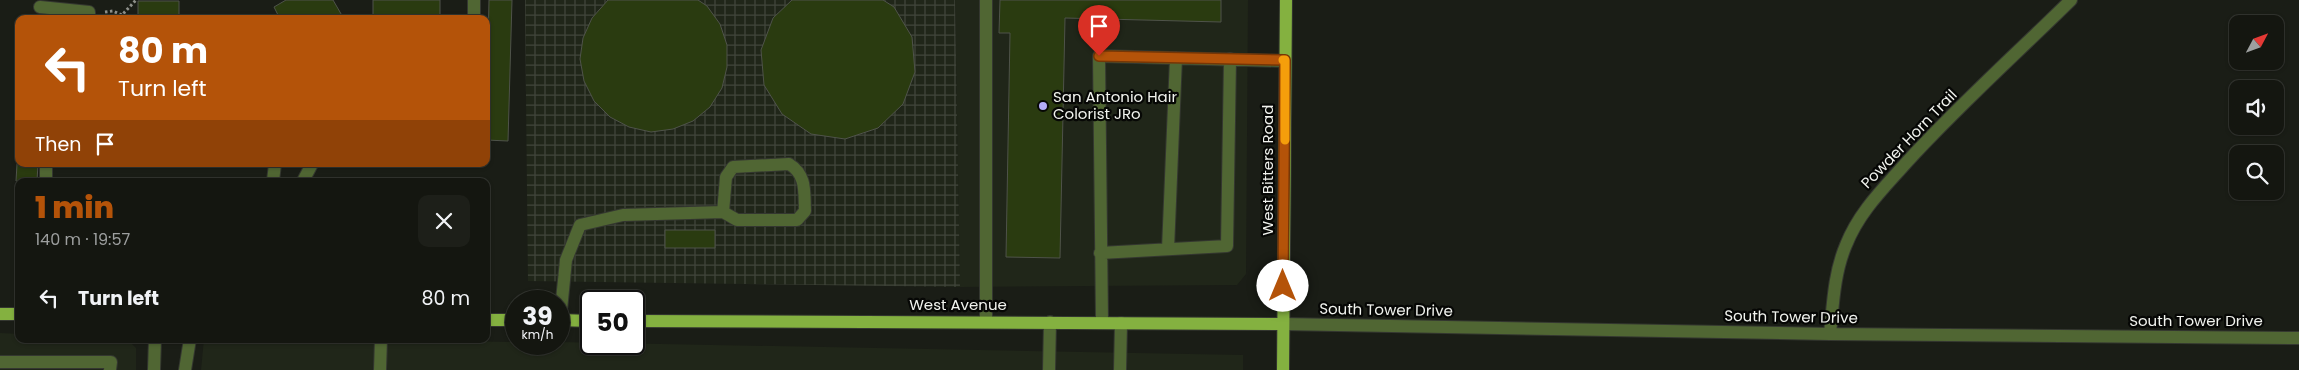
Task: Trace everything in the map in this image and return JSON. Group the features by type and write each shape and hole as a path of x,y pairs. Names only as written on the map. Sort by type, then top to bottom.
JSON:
{"main road":[{"name":"West Bitters Road","path":"1283,370 1286,0"},
{"path":"0,314 15,314"},
{"path":"490,320 505,320"},
{"name":"West Avenue","path":"645,321 1283,324"}],"street":[{"path":"474,0 474,15"},
{"path":"986,0 986,322"},
{"name":"Powder Horn Trail","path":"1830,334 1839,264 1852,232 1865,208 1927,140 2071,0"},
{"path":"40,9 89,15"},
{"path":"1102,322 1099,56 1285,60"},
{"path":"1168,249 1176,58"},
{"path":"1100,253 1227,246 1230,59"},
{"path":"562,290 566,260 580,225 622,215 722,212 737,220 797,220 805,211 803,177 797,169 789,164 733,167 726,177 722,212"},
{"path":"1049,370 1050,322"},
{"path":"1120,370 1121,323"},
{"name":"South Tower Drive","path":"1283,324 1830,334 2299,338"},
{"path":"154,370 155,343"},
{"path":"185,370 189,343"},
{"path":"380,370 381,343"},
{"path":"0,362 111,362 110,370"}],"path":[{"path":"89,15 113,11 122,15 136,0"}],"shaded area":[{"path":"525,0 955,0 960,287 528,281"},
{"path":"955,0 1248,0 1246,274 1237,285 960,287"},
{"path":"0,333 15,334 15,343 131,343 136,348 136,370 0,370"},
{"path":"490,342 505,342 505,355 570,355 570,342 580,342 580,355 645,355 645,344 1243,355 1243,370 201,370 204,343"}],"building":[{"path":"286,0 333,0 342,15 278,15 274,7"},
{"path":"373,0 440,0 440,15 373,15"},
{"path":"489,0 512,0 508,141 490,140"},
{"path":"608,0 698,0 707,6 720,24 727,45 727,67 722,88 710,107 693,121 673,129 651,132 629,127 610,117 594,101 584,81 580,59 583,38 592,18"},
{"path":"792,0 883,0 894,7 912,37 915,72 903,104 878,128 845,139 811,134 782,114 764,85 761,50 773,18"},
{"path":"1000,0 1221,0 1221,22 1065,18 1060,258 1006,257 1010,33 999,33"},
{"path":"138,1 179,1 179,15 138,15"},
{"path":"17,167 38,167 37,178 16,178"},
{"path":"665,230 715,230 715,248 665,248"}],"slow traffic":[{"path":"1283,60 1285,60 1285,140"}],"place":[{"name":"San Antonio Hair Colorist JRo","path":"1043,106"}],"route":[{"path":"1099,56 1285,60 1283,286"}]}
